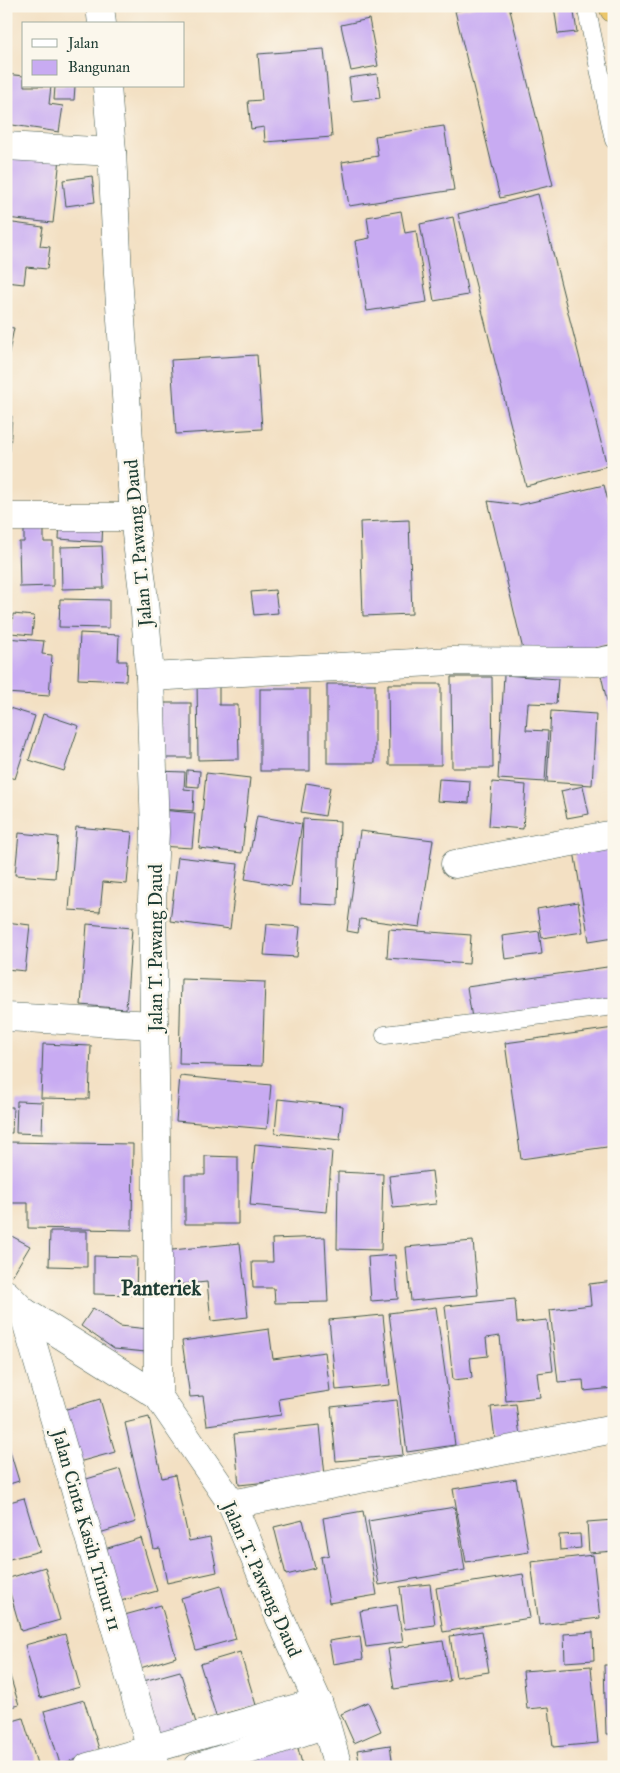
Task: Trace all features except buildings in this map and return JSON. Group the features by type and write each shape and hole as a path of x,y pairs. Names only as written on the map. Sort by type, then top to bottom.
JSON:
{"street":[{"path":"100,6 102,22"},
{"name":"Jalan T. Pawang Daud","path":"107,88 134,517 144,600 150,677 156,832 156,858 152,900 158,1255 158,1396 232,1504 322,1713 338,1767"},
{"path":"6,146 112,152"},
{"path":"6,517 134,517"},
{"path":"150,677 452,661 598,662 614,659"},
{"path":"455,864 614,834"},
{"path":"6,1017 154,1025"},
{"path":"15,1303 158,1396"},
{"name":"Jalan Cinta Kasih Timur 11","path":"15,1303 153,1758"},
{"path":"232,1504 614,1429"},
{"path":"88,1767 153,1758 322,1713"},
{"path":"198,1767 322,1713"}],"lane":[{"path":"586,6 614,140"},
{"path":"385,1035 614,1006"}],"district":[{"name":"Panteriek","path":"161,1288"}]}
